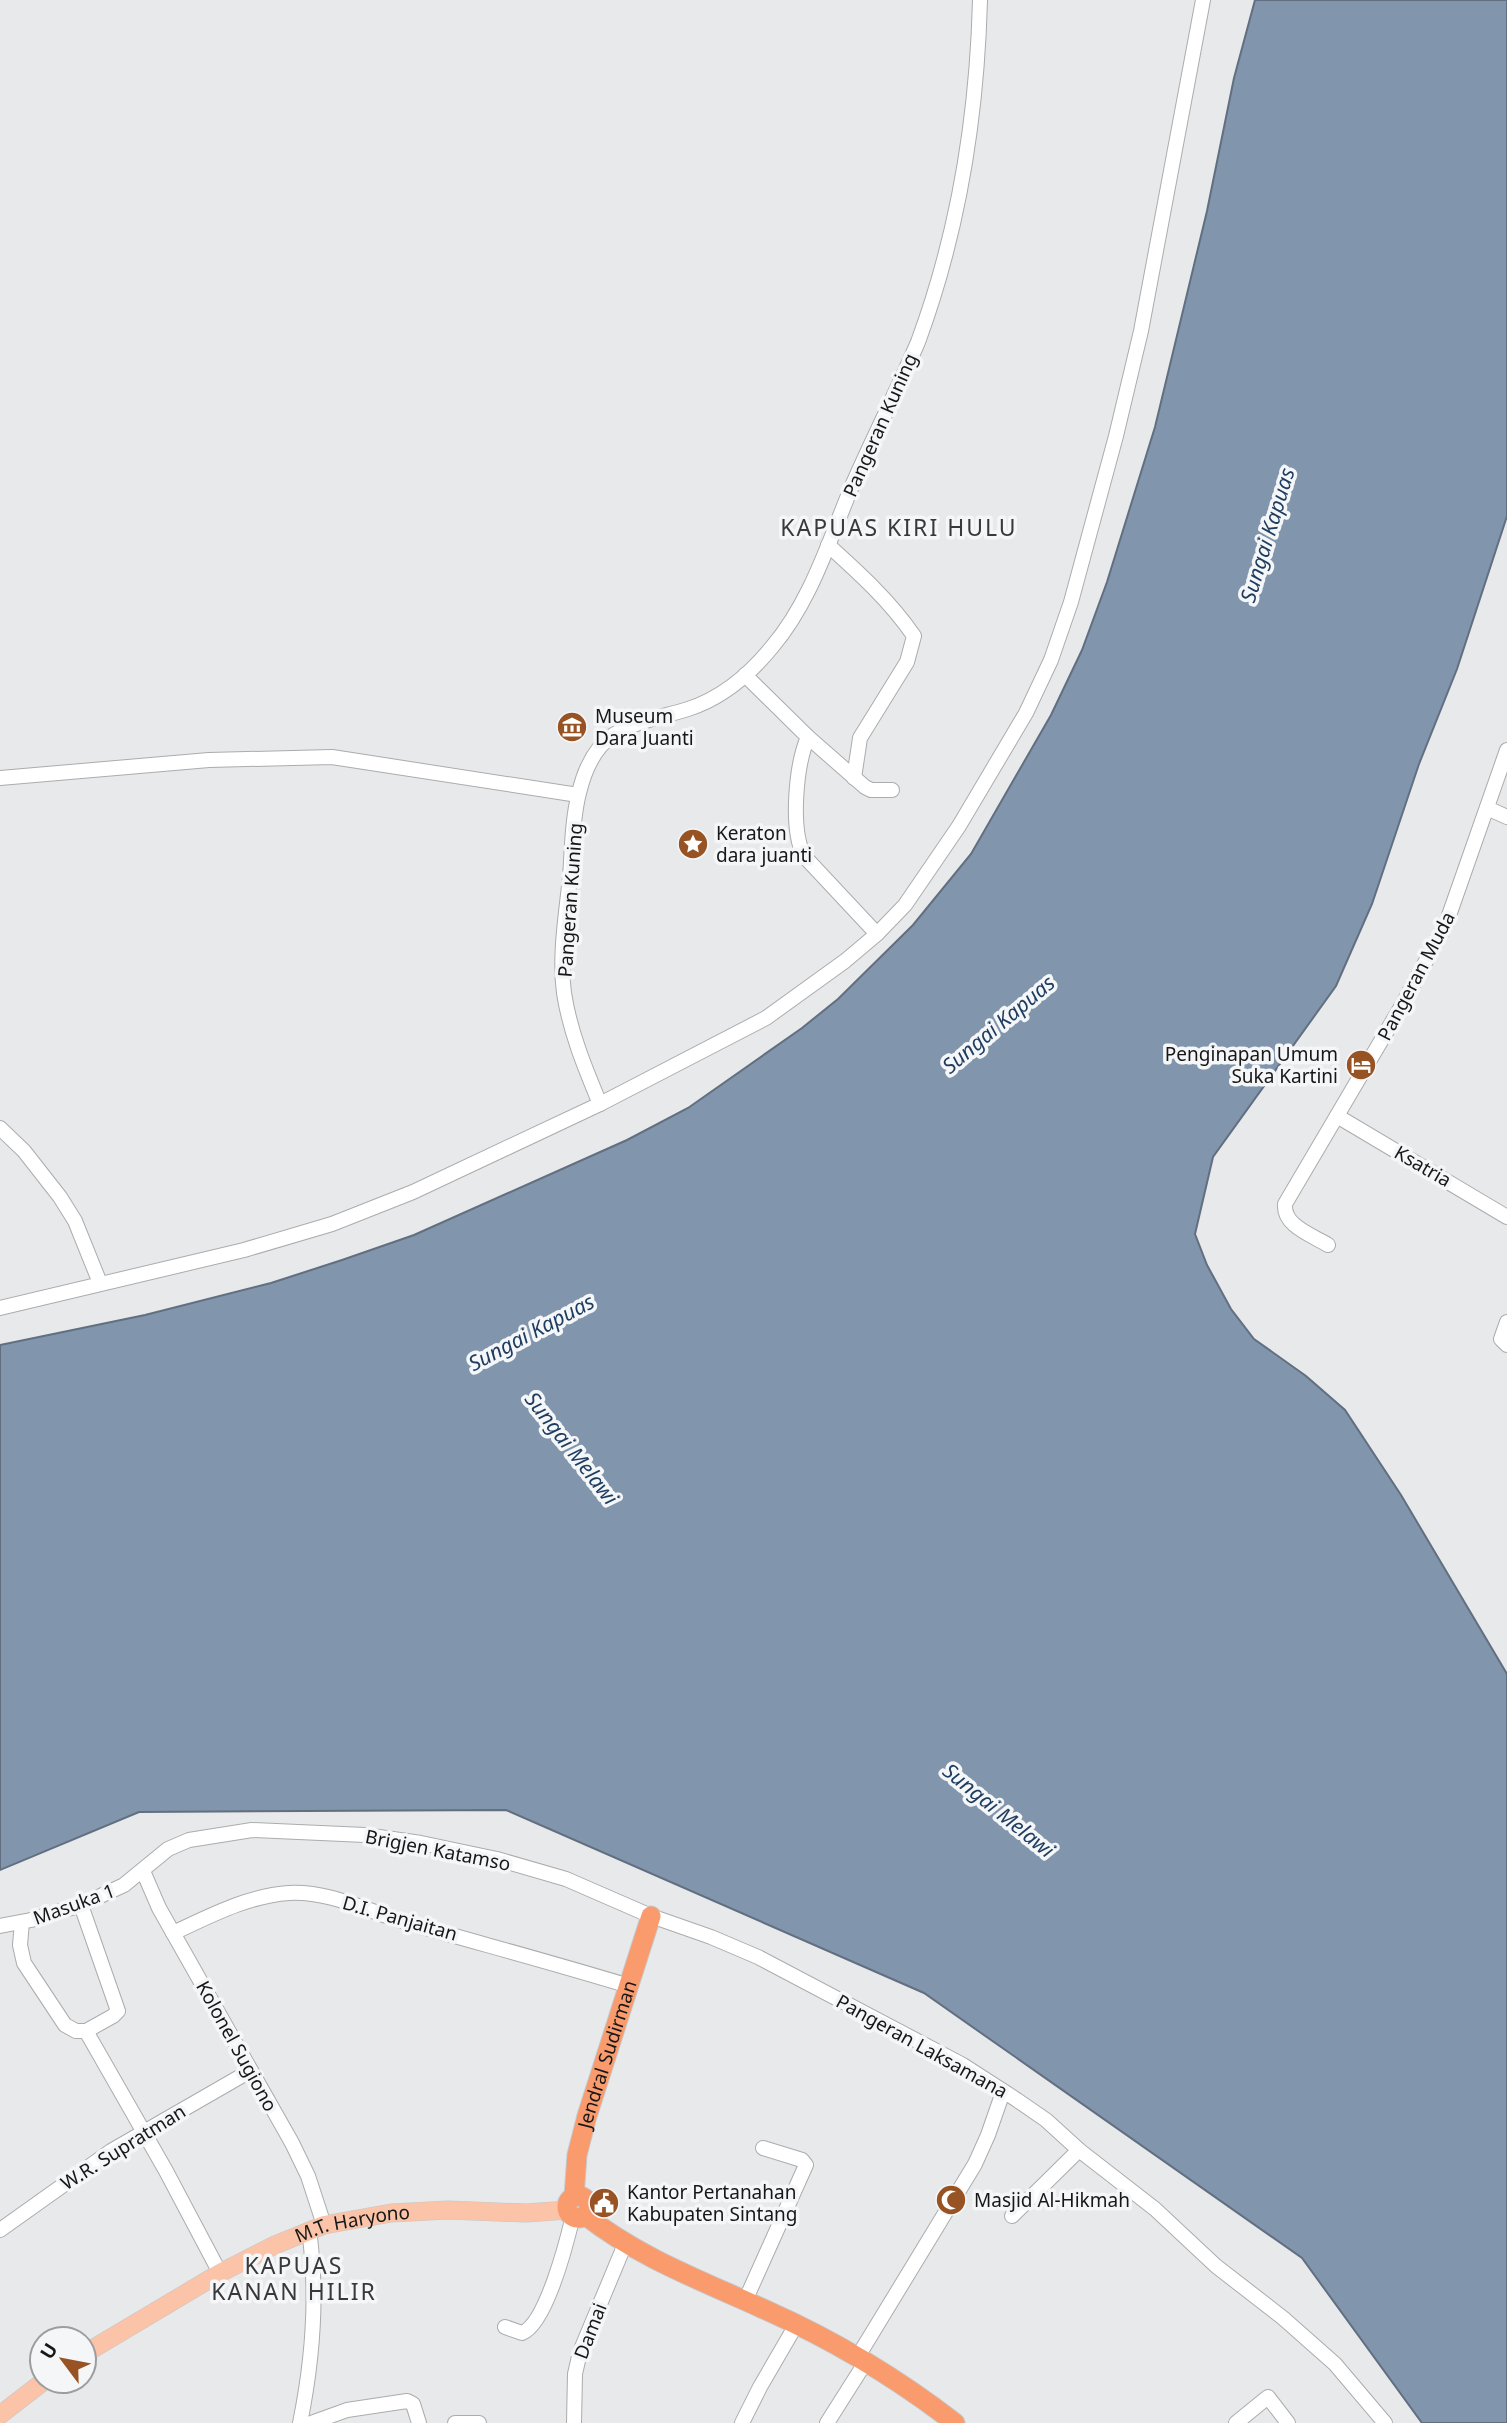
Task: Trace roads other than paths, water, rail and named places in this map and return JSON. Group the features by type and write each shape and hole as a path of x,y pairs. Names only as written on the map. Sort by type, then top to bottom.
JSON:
{"highway":[{"name":"Jendral Sudirman","path":"575,2209 580,2142 651,1916"},
{"path":"575,2209 625,2244 695,2280 796,2325 861,2360 929,2403 950,2422"}],"main road":[{"name":"M.T. Haryono","path":"98,2346 220,2273 316,2227 402,2212 448,2210 526,2213 575,2209"},
{"path":"2,2409 28,2392"}],"street":[{"name":"Pangeran Kuning","path":"600,1104 574,1034 564,991 563,950 578,795 594,757 601,746 613,736 646,721 691,708 727,690 745,675 788,626 810,587 918,342 934,299 967,164 980,0"},
{"path":"0,1308 244,1250 364,1213 600,1104 766,1018 821,980 877,934 905,905 995,769 1037,690 1064,623 1116,436 1141,331 1203,0"},
{"path":"828,545 899,614 914,636 907,662 860,738 854,778"},
{"path":"745,675 854,778 871,790 892,790"},
{"path":"808,737 800,768 797,801 801,850 877,934"},
{"name":"Pangeran Muda","path":"1328,1245 1288,1220 1284,1213 1289,1195 1446,924 1507,750"},
{"path":"0,778 209,761 332,757 578,795"},
{"path":"1487,808 1507,817"},
{"name":"Ksatria","path":"1337,1116 1507,1217"},
{"path":"0,1128 24,1151 60,1197 75,1221 100,1283"},
{"path":"1507,1322 1501,1339 1507,1345"},
{"name":"Brigjen Katamso","path":"143,1871 168,1849 189,1840 219,1834 252,1830 365,1835 461,1851 566,1879 651,1916"},
{"name":"Masuka 1","path":"11,1924 81,1905 124,1885 143,1871"},
{"name":"Kolonel Sugiono","path":"143,1871 159,1908 308,2176 316,2227 313,2262 314,2315 309,2374 300,2423"},
{"name":"D.I. Panjaitan","path":"173,1933 255,1899 288,1894 321,1895 401,1921 487,1943 629,1986"},
{"path":"11,1924 24,1963 65,2025 76,2031 86,2031 118,2011 81,1905"},
{"name":"Pangeran Laksamana","path":"651,1916 758,1957 963,2065 1046,2120 1079,2150 1155,2209 1216,2266 1329,2358 1381,2422"},
{"path":"86,2031 220,2273"},
{"name":"W.R. Supratman","path":"0,2230 111,2151 250,2071"},
{"path":"827,2423 975,2164 1003,2092"},
{"path":"746,2301 806,2165 804,2161 763,2148"},
{"path":"1012,2216 1079,2150"},
{"path":"505,2327 522,2333 528,2331 534,2322 559,2269 575,2209"},
{"name":"Damai","path":"574,2423 575,2374 580,2352 625,2244"},
{"path":"743,2423 796,2325"},
{"path":"1236,2423 1268,2396 1288,2423"},
{"path":"311,2423 348,2410 407,2401 413,2404 419,2423"},
{"path":"456,2423 479,2423"}],"water":[{"path":"1255,0 1507,0 1507,516 1457,669 1419,764 1372,904 1336,986 1213,1157 1195,1234 1207,1265 1231,1309 1254,1339 1306,1376 1345,1410 1401,1495 1507,1674 1507,2423 1422,2423 1302,2258 924,1993 506,1810 139,1812 0,1870 0,1345 145,1315 271,1283 342,1260 414,1235 627,1140 688,1108 802,1028 838,999 913,925 971,854 1051,715 1082,650 1107,582 1155,427 1207,211 1234,78"}],"place":[{"name":"Museum Dara Juanti","path":"572,727"},
{"name":"Keraton dara juanti","path":"693,844"},
{"name":"Penginapan Umum Suka Kartini","path":"1361,1065"},
{"name":"Masjid Al-Hikmah","path":"951,2200"},
{"name":"Kantor Pertanahan Kabupaten Sintang","path":"604,2203"}],"district":[{"name":"KAPUAS KIRI HULU","path":"899,527"},
{"name":"KAPUAS KANAN HILIR","path":"294,2278"}],"water label":[{"name":"Sungai Kapuas","path":"1267,535"},
{"name":"Sungai Kapuas","path":"998,1024"},
{"name":"Sungai Kapuas","path":"531,1332"},
{"name":"Sungai Melawi","path":"572,1448"},
{"name":"Sungai Melawi","path":"999,1810"}]}
